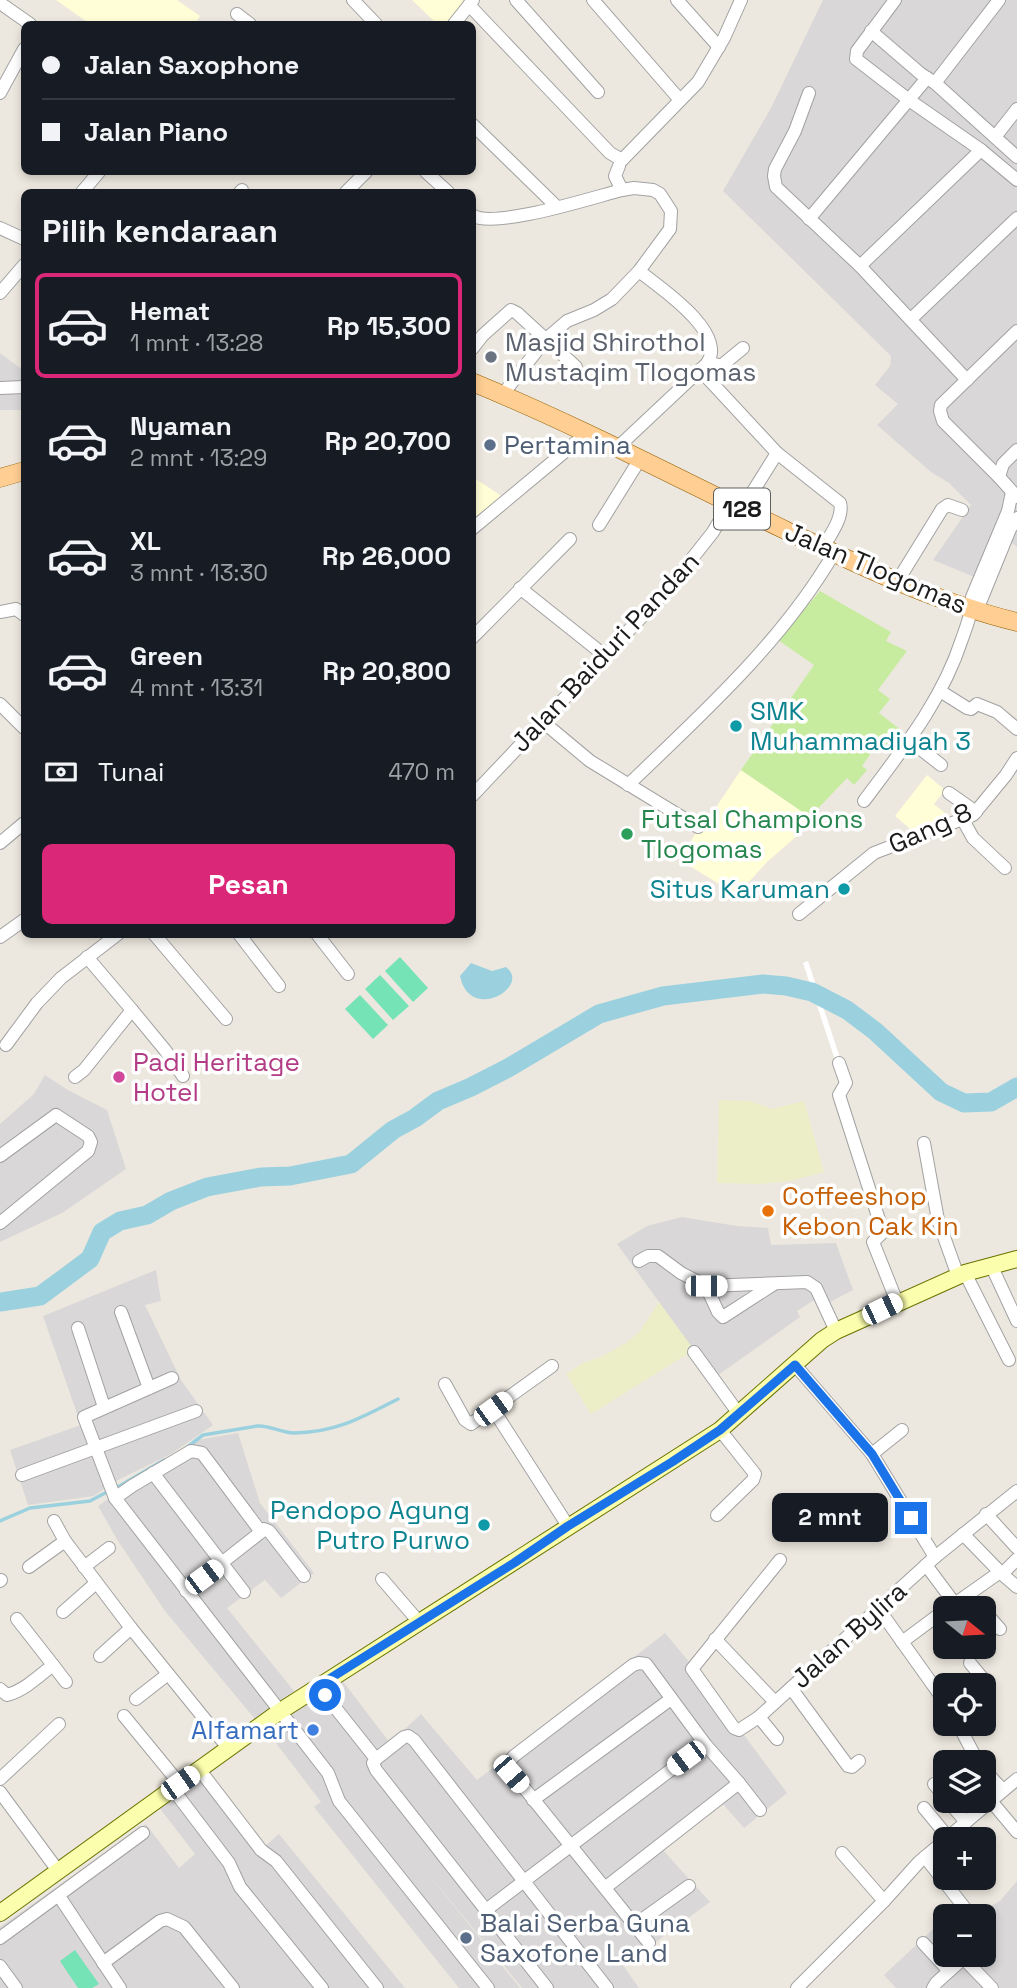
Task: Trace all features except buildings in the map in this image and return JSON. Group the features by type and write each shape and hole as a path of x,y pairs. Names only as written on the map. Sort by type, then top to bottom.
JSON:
{"main road":[{"name":"Jalan Tlogomas","path":"476,384 897,582 972,610 1017,622"},
{"path":"0,478 21,472"},
{"path":"6,1909 279,1712 720,1430 822,1340 897,1302 962,1274 1017,1259"}],"street":[{"path":"353,0 373,21"},
{"path":"516,0 598,92"},
{"path":"593,0 680,100"},
{"path":"677,0 719,47"},
{"path":"628,189 615,176 620,163 704,72 741,0"},
{"path":"895,0 857,51 856,59 981,150 1017,180"},
{"path":"809,219 909,100 931,81 999,0"},
{"path":"456,21 471,2 620,163"},
{"path":"0,3 26,21"},
{"path":"237,14 246,21"},
{"path":"871,31 1017,157"},
{"path":"0,93 21,54"},
{"path":"809,93 774,176 779,193 860,266 967,380"},
{"path":"995,137 1017,109"},
{"path":"476,128 557,207"},
{"path":"860,266 981,150"},
{"path":"85,189 96,175"},
{"path":"351,189 363,175"},
{"path":"428,175 445,189"},
{"path":"476,218 492,220 628,189 653,190 660,194 672,215 670,229 639,271 612,299 567,321 546,339 503,394"},
{"path":"911,319 1017,218"},
{"path":"0,228 21,238"},
{"path":"0,293 21,268"},
{"path":"617,448 704,366 710,345 704,328 639,271"},
{"path":"476,344 511,310 576,367"},
{"path":"864,801 909,740 940,691 954,663 972,610 981,600 995,553 1010,524 1008,512 1014,495 941,419 941,405 1017,331"},
{"path":"704,366 720,366 743,348"},
{"path":"628,785 693,723 769,642 809,594 829,551 841,509 840,503 777,453 704,366"},
{"path":"0,388 21,387"},
{"path":"476,526 586,434"},
{"path":"999,477 1003,464 1017,450"},
{"name":"Jalan Baiduri Pandan","path":"476,792 674,582 777,453"},
{"path":"599,525 640,459"},
{"path":"987,464 1003,464"},
{"path":"897,582 942,509 948,505 962,510"},
{"path":"476,634 570,539"},
{"path":"520,588 604,655"},
{"path":"0,612 16,609 21,613"},
{"path":"940,691 967,708 971,709 977,704 990,709 1017,729"},
{"path":"0,704 21,726"},
{"path":"542,721 590,761 698,827"},
{"path":"909,740 941,765"},
{"name":"Gang 8","path":"799,915 874,853 963,820 976,812 1017,758"},
{"path":"949,793 976,812"},
{"path":"963,820 972,838 1005,868"},
{"path":"3,836 21,825"},
{"path":"0,937 21,922"},
{"path":"6,1045 37,1003 61,978 113,938"},
{"path":"157,938 226,1019"},
{"path":"242,938 279,986"},
{"path":"320,938 348,974"},
{"path":"87,957 165,1050 183,1076"},
{"path":"75,1077 132,1010"},
{"path":"839,1063 846,1083 839,1095 883,1232 873,1242 897,1302"},
{"path":"0,1223 88,1151 91,1142 88,1136 56,1115 1,1152"},
{"path":"924,1143 938,1220 962,1274 1009,1360"},
{"path":"639,1261 648,1256 658,1256 681,1273 706,1286 793,1281 810,1283 819,1294 836,1331"},
{"path":"991,1265 1017,1321"},
{"path":"706,1286 723,1317 775,1284"},
{"path":"121,1312 149,1388"},
{"path":"78,1328 104,1407"},
{"path":"694,1352 738,1414"},
{"path":"795,1365 872,1454 930,1561 944,1596"},
{"path":"445,1384 468,1422 473,1423 552,1366"},
{"path":"172,1378 84,1417 113,1492 186,1591 328,1773 339,1801 488,1988"},
{"path":"493,1409 568,1526"},
{"path":"22,1475 196,1411"},
{"path":"717,1515 753,1480 755,1474 720,1430"},
{"path":"872,1454 902,1430"},
{"path":"113,1492 191,1451 202,1453 261,1532"},
{"path":"153,1473 244,1592"},
{"name":"Jalan Bylira","path":"759,1717 930,1561 1017,1491"},
{"path":"986,1514 1017,1548"},
{"path":"54,1521 65,1541 96,1583 229,1749"},
{"path":"186,1591 264,1529 269,1531 304,1576"},
{"path":"963,1534 1017,1587"},
{"path":"29,1567 65,1541"},
{"path":"84,1567 108,1548"},
{"path":"969,1595 1017,1559"},
{"path":"777,1740 759,1717 743,1730 736,1729 693,1671 715,1639 780,1560"},
{"path":"382,1579 419,1622"},
{"path":"63,1612 96,1583"},
{"path":"878,1608 933,1685"},
{"path":"18,1619 66,1682"},
{"path":"902,1642 933,1620"},
{"path":"996,1626 999,1629"},
{"path":"100,1657 131,1628"},
{"path":"715,1639 775,1702"},
{"path":"970,1663 978,1673"},
{"path":"649,1943 606,1887 511,1774 509,1762 514,1756 633,1665 646,1664 705,1744 760,1810"},
{"path":"0,1689 7,1695 11,1694 53,1665"},
{"path":"136,1699 168,1674"},
{"path":"318,1686 376,1759"},
{"path":"791,1688 848,1766 859,1761"},
{"path":"533,1800 671,1699"},
{"path":"124,1716 229,1863 240,1886 322,1988"},
{"path":"0,1779 59,1724"},
{"path":"547,1988 376,1770 373,1763 376,1759 404,1737 411,1738 525,1880 607,1988"},
{"path":"486,1910 705,1744"},
{"path":"199,1769 261,1850 276,1861 377,1988"},
{"path":"996,1796 1017,1779"},
{"path":"606,1887 738,1783"},
{"path":"996,1783 1003,1790"},
{"path":"0,1792 59,1872"},
{"path":"996,1807 1017,1832"},
{"path":"924,1808 937,1827"},
{"path":"959,1813 966,1822"},
{"path":"960,1827 977,1813"},
{"path":"0,1938 143,1833"},
{"path":"798,1987 933,1850"},
{"path":"842,1853 884,1901"},
{"path":"925,1857 962,1904"},
{"path":"636,1924 689,1886"},
{"path":"59,1896 120,1988"},
{"path":"6,1909 20,1924"},
{"path":"103,1963 160,1921 167,1919 184,1927 233,1988"},
{"path":"923,1943 949,1971"},
{"path":"0,1966 16,1988"},
{"path":"933,1988 953,1967"},
{"path":"974,1967 992,1988"}],"shaded area":[{"path":"56,0 177,0 200,16 197,21 86,21"},
{"path":"412,0 469,0 453,21 434,21"},
{"path":"823,0 1017,0 1017,547 1011,542 994,585 933,560 971,505 949,483 931,472 877,425 898,404 875,385 890,366 891,356 723,191 771,108"},
{"path":"0,353 21,369 21,410 0,410"},
{"path":"476,479 503,497 476,519"},
{"path":"741,770 810,817 798,835 767,862 737,895 680,860 703,821 706,822"},
{"path":"927,775 945,790 934,804 952,819 915,833 895,816"},
{"path":"45,1075 107,1110 126,1169 62,1213 0,1242 0,1124 34,1094"},
{"path":"719,1100 750,1101 772,1109 804,1101 824,1172 790,1181 758,1184 717,1183"},
{"path":"682,1217 768,1228 771,1245 836,1243 853,1290 830,1302 840,1324 828,1330 814,1300 797,1311 800,1317 714,1378 617,1244 647,1226"},
{"path":"156,1270 161,1301 145,1305 181,1380 213,1425 171,1454 116,1481 119,1491 192,1446 197,1440 238,1433 260,1503 314,1573 281,1598 265,1580 227,1608 294,1691 255,1719 165,1611 118,1541 98,1506 108,1499 104,1489 94,1496 28,1505 10,1450 81,1425 43,1316"},
{"path":"659,1302 694,1350 591,1414 566,1374 626,1343 640,1331"},
{"path":"665,1633 787,1793 744,1828 722,1803 663,1850 710,1902 653,1944 649,1951 630,1963 622,1964 639,1988 522,1988 417,1860 520,1988 459,1988 314,1807 321,1802 266,1730 338,1675 390,1743 421,1714 477,1780"},
{"path":"197,1776 265,1846 279,1834 405,1988 0,1988 0,1927 146,1824 179,1868 195,1854 158,1806"},
{"path":"1017,1881 1017,1988 896,1988 884,1975 933,1929 933,1967 996,1967 995,1904"},
{"path":"943,1890 950,1890 964,1904 954,1904"}],"green space":[{"path":"820,591 891,632 886,641 907,651 878,690 890,699 879,713 901,730 892,742 879,752 874,749 862,766 867,770 854,785 847,778 810,817 741,770 814,665 778,640"},
{"path":"400,957 428,988 413,1002 385,971"},
{"path":"380,975 409,1006 393,1020 365,989"},
{"path":"360,995 388,1025 373,1039 345,1009"},
{"path":"75,1950 99,1984 92,1988 78,1988 60,1961"}],"water":[{"path":"471,963 492,971 506,967 512,975 506,991 496,997 475,998 466,990 460,976"}],"pier":[{"path":"808,961 840,1058 835,1060 803,963"}],"waterway":[{"path":"0,1302 40,1296 90,1259 102,1232 120,1221 147,1215 171,1201 207,1187 261,1177 290,1176 351,1164 393,1130 438,1101 508,1068 599,1014 663,996 763,984 812,992 847,1010 875,1031 941,1092 964,1103 991,1102 1017,1087"},
{"path":"186,1448 203,1435 257,1426 294,1433 336,1427 398,1399"},
{"path":"116,1488 164,1460"},
{"path":"0,1521 30,1508 90,1501 109,1491"}],"place":[{"name":"Masjid Shirothol Mustaqim Tlogomas","path":"491,357"},
{"name":"Pertamina","path":"490,445"},
{"name":"SMK Muhammadiyah 3","path":"736,726"},
{"name":"Futsal Champions Tlogomas","path":"627,834"},
{"name":"Situs Karuman","path":"844,889"},
{"name":"Padi Heritage Hotel","path":"119,1077"},
{"name":"Coffeeshop Kebon Cak Kin","path":"768,1211"},
{"name":"Pendopo Agung Putro Purwo","path":"484,1525"},
{"name":"Alfamart","path":"313,1730"},
{"name":"Balai Serba Guna Saxofone Land","path":"466,1938"}],"route":[{"path":"325,1695 318,1686 720,1430 795,1365 872,1454 911,1518"}]}
